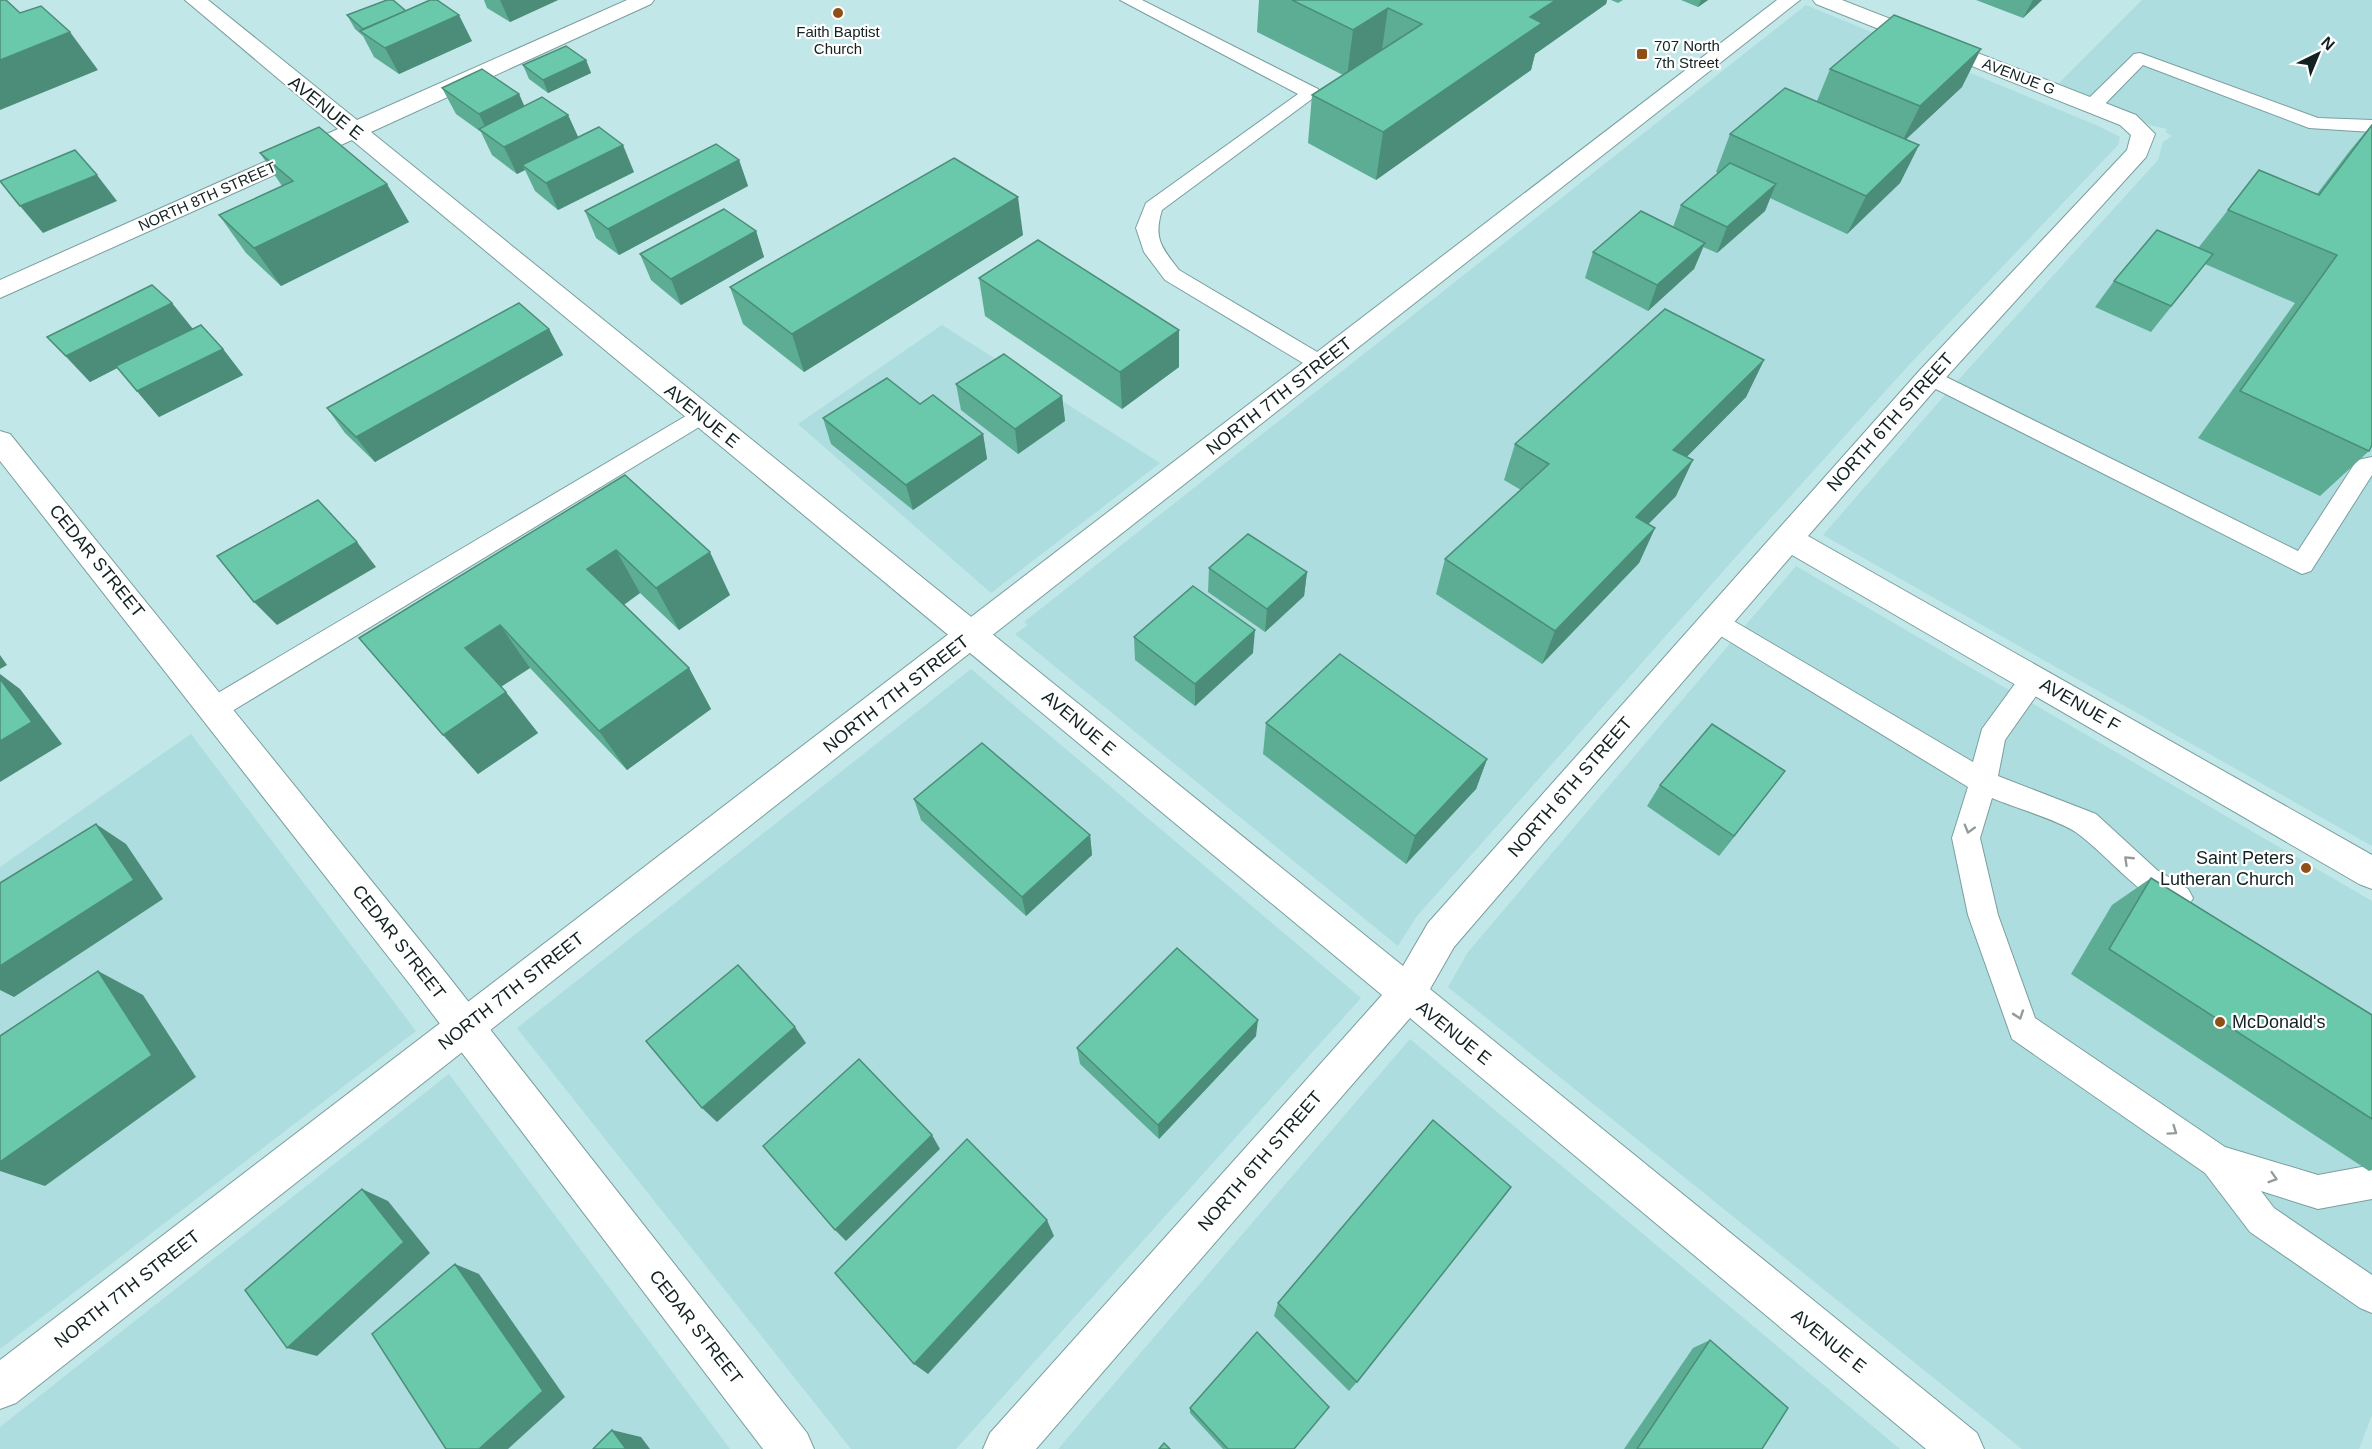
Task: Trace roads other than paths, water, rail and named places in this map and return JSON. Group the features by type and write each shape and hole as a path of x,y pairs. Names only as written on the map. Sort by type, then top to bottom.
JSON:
{"street":[{"name":"AVENUE E","path":"195,0 973,635 1961,1449"},
{"name":"NORTH 8TH STREET","path":"0,290 352,129 644,0"},
{"name":"NORTH 7TH STREET","path":"0,1387 1790,0"},
{"name":"AVENUE G","path":"1823,0 2093,105 2128,120 2143,135"},
{"name":"NORTH 6TH STREET","path":"1006,1449 1407,994 1441,935 1930,377 2138,152 2143,135"},
{"name":"CEDAR STREET","path":"0,441 215,708 465,1027 790,1449"},
{"name":"AVENUE F","path":"1787,538 2372,873"}],"lane":[{"path":"1129,0 1311,93 1154,207 1146,228 1154,252 1172,275 1321,364"},
{"path":"2093,105 2140,58 2316,124 2372,126"},
{"path":"1930,377 2302,564 2365,466 2372,466"},
{"path":"215,708 701,415"},
{"path":"1715,621 1983,782 2085,823 2128,859 2147,879 2198,910"},
{"path":"2034,678 1992,737 1983,782 1966,838 1983,915 2023,1028 2217,1161 2318,1192 2372,1182"},
{"path":"2217,1161 2262,1220 2372,1296"}],"place":[{"name":"Faith Baptist Church","path":"838,13"},
{"name":"707 North 7th Street","path":"1642,54"},
{"name":"Saint Peters Lutheran Church","path":"2306,868"},
{"name":"McDonald's","path":"2220,1022"}]}
